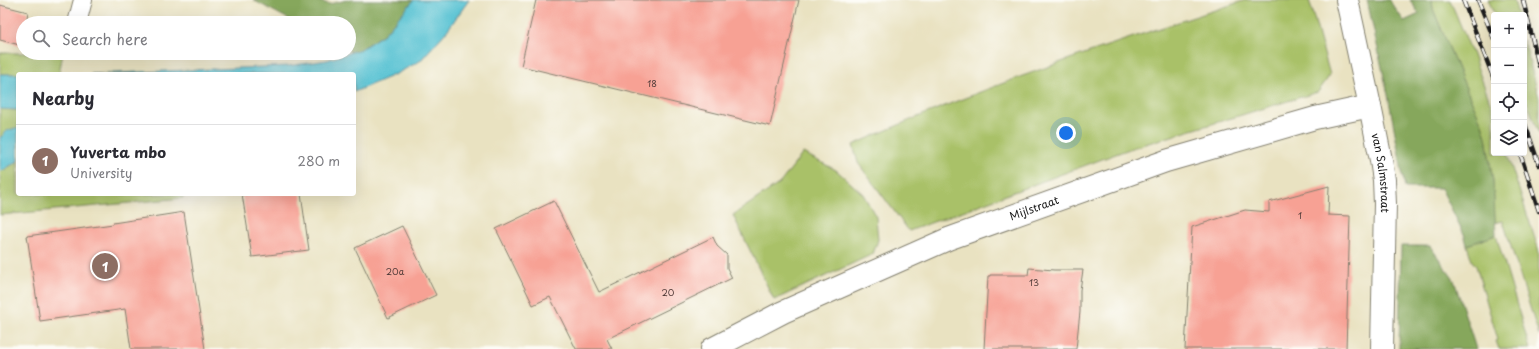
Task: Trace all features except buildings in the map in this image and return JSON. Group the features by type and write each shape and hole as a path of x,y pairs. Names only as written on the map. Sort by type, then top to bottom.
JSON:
{"main road":[{"name":"van Salmstraat","path":"1347,0 1384,180 1385,204 1382,349"},
{"name":"Mijlstraat","path":"712,349 783,312 956,237 1166,161 1315,118 1370,106"}],"street":[{"path":"79,16 83,0"}],"green space":[{"path":"253,0 314,0 329,4 347,0 414,0 384,34 361,49 356,50 356,16 283,16"},
{"path":"1246,0 1309,0 1330,75 1318,92 1132,148 909,231 858,163 853,145 901,124 1048,67"},
{"path":"1367,0 1389,0 1404,21 1419,14 1410,0 1432,0 1433,9 1482,124 1486,137 1493,181 1496,235 1467,245 1464,234 1441,188 1405,188 1388,95"},
{"path":"1432,0 1450,0 1473,55 1491,105 1491,156 1508,156 1538,248 1539,336 1503,221 1495,223 1493,181 1486,137 1482,124 1433,9"},
{"path":"1488,0 1514,0 1517,12 1494,12"},
{"path":"1527,52 1539,98 1539,135 1527,102"},
{"path":"0,53 16,53 16,60 62,60 59,72 16,72 16,74 0,74"},
{"path":"0,109 16,110 16,129 6,132 0,138"},
{"path":"803,153 836,170 863,194 876,217 878,240 873,254 774,300 733,215 780,183"},
{"path":"16,162 16,196 183,196 183,198 0,215 0,172"},
{"path":"1496,235 1530,349 1499,349 1496,341 1498,340 1476,266 1472,261 1467,245"},
{"path":"1401,246 1430,246 1454,280 1476,349 1399,349"}],"water":[{"path":"414,0 469,0 446,32 420,61 396,74 356,91 356,72 140,72 287,66 327,60 356,60 356,51 384,34"},
{"path":"0,74 16,74 16,110 0,109"},
{"path":"16,128 16,162 0,172 0,138 7,131"}],"railway":[{"path":"1463,0 1491,71"},
{"path":"1478,0 1491,32"},
{"path":"1523,0 1539,66"},
{"path":"1527,130 1539,165"},
{"path":"1521,156 1539,211"}],"place":[{"name":"Yuverta mbo","path":"105,266"}]}
